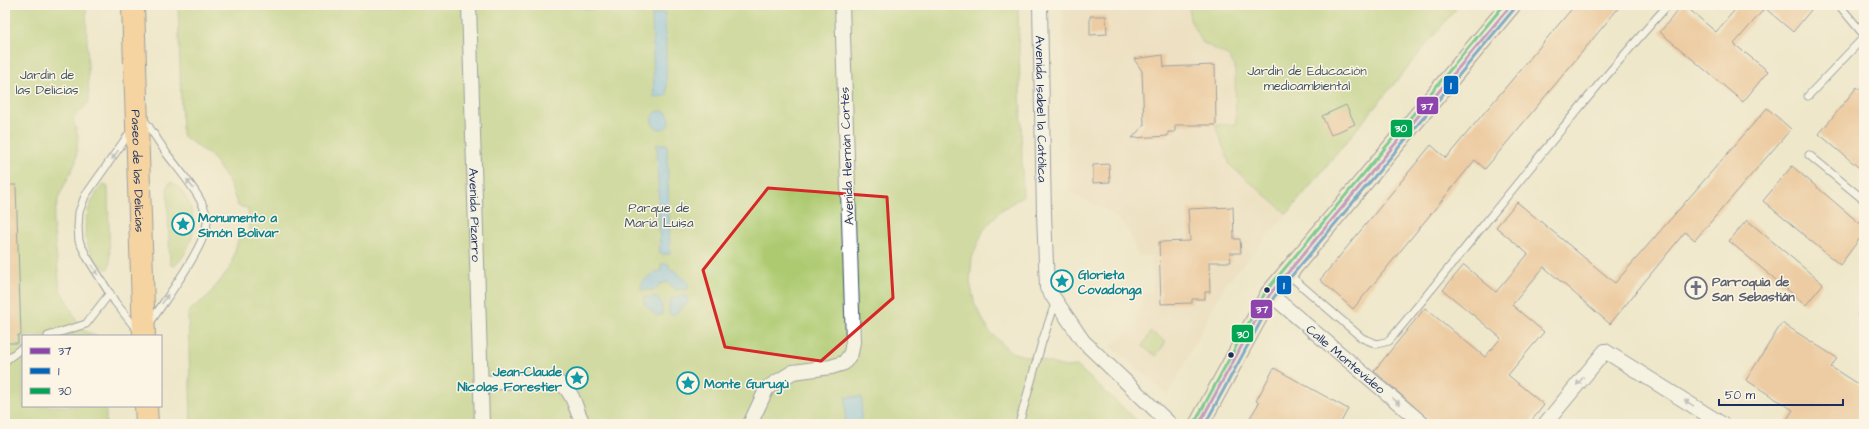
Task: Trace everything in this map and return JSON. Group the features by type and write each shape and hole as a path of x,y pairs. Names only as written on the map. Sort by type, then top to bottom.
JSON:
{"main road":[{"name":"Paseo de las Delicias","path":"133,5 143,334"},
{"path":"1199,424 1270,294 1511,5"},
{"path":"146,407 147,424"}],"street":[{"name":"Avenida Pizarro","path":"469,5 482,383 482,424"},
{"name":"Avenida Hernán Cortés","path":"750,424 767,388 793,372 831,367 844,363 851,353 852,342 842,5"},
{"name":"Avenida Isabel la Católica","path":"1040,5 1047,288 1056,301"},
{"name":"Calle Montevideo","path":"1270,294 1423,424"},
{"path":"1056,301 1083,342 1170,424"},
{"path":"1544,424 1605,351 1722,424"},
{"path":"482,383 551,381 563,385 574,399 578,417 584,424"}],"lane":[{"path":"1288,274 1362,338 1377,344 1389,341 1517,183 1668,5"},
{"path":"1808,96 1864,36 1839,5"},
{"path":"136,114 194,190 207,221 201,241 192,258 143,334 110,293 78,240 79,212 85,196 136,114"},
{"path":"1809,155 1864,200"},
{"path":"51,335 86,324 110,293"},
{"path":"1019,424 1042,342 1056,301"},
{"path":"5,362 8,354 22,347"}],"highlighted area":[{"path":"768,188 887,197 893,298 821,361 725,347 703,270"}],"shaded area":[{"path":"1062,5 1189,5 1190,20 1203,43 1227,55 1235,66 1236,125 1216,125 1230,165 1287,214 1225,285 1168,396 1111,346 1135,323 1143,292 1153,292 1152,256 1138,256 1127,228 1109,211 1069,193"}],"green space":[{"name":"Jardin de las Delicias","path":"5,5 86,5 89,102 73,119 78,136 76,162 59,196 53,222 60,289 82,330 94,335 22,335 22,407 106,407 106,424 5,424"},
{"name":"Parque de María Luisa","path":"178,5 1018,5 1023,196 1000,211 983,231 972,258 970,282 975,305 989,331 1011,352 1065,367 1077,366 1141,424 191,424 188,312 208,296 230,268 239,237 249,236 248,208 238,206 228,180 211,156 182,135"},
{"name":"Jardin de Educación medioambiental","path":"1189,5 1459,5 1287,214 1230,165 1216,125 1236,124 1235,66 1227,55 1203,43 1190,20"},
{"path":"170,182 177,186 184,195 192,213 193,223 193,232 187,250 175,266 170,264 167,187"},
{"path":"103,185 107,186 108,188 110,265 109,268 106,269 96,261 90,251 86,240 85,228 90,205"},
{"path":"1151,332 1166,342 1156,356 1142,346"}],"water":[{"path":"574,5 600,5 589,10"},
{"path":"665,13 667,96 654,97 652,14"},
{"path":"657,111 665,111 670,116 668,127 665,129 657,129 652,124 652,116"},
{"path":"657,144 667,144 670,254 660,254"},
{"path":"661,264 669,264 670,270 674,270 688,283 688,289 676,290 667,282 660,284 655,290 641,290 642,282 655,272 661,271"},
{"path":"676,296 688,296 688,302 674,315 669,314 669,302"},
{"path":"644,297 656,297 662,303 662,315 657,316 644,304"},
{"path":"846,397 862,397 861,424 845,424"}],"building":[{"path":"1575,5 1621,5 1485,169 1475,160 1353,309 1320,280 1431,145 1446,158"},
{"path":"1682,5 1684,5 1716,32 1739,5 1815,5 1793,32 1765,8 1734,44 1768,71 1743,102 1660,32"},
{"path":"1090,16 1106,16 1107,34 1090,35"},
{"path":"1163,55 1164,67 1215,65 1216,125 1175,125 1175,132 1168,132 1168,136 1132,138 1144,125 1142,71 1134,59"},
{"path":"1857,87 1864,93 1864,172 1819,134"},
{"path":"1346,105 1355,124 1331,135 1322,116"},
{"path":"1767,108 1791,129 1695,240 1685,232 1610,324 1544,267 1512,305 1544,332 1508,375 1544,405 1529,424 1434,424 1374,371 1425,308 1485,357 1501,338 1443,290 1464,265 1496,292 1528,254 1496,227 1517,202 1615,283"},
{"path":"1109,164 1110,182 1093,183 1093,165"},
{"path":"1792,166 1864,227 1864,233 1840,265 1763,201"},
{"path":"5,185 16,185 21,335 18,335 18,343 5,343"},
{"path":"1233,207 1234,239 1240,239 1241,253 1230,253 1231,262 1209,262 1210,292 1205,292 1205,299 1192,299 1192,303 1161,304 1159,242 1190,241 1188,209"},
{"path":"1747,220 1823,284 1806,305 1729,241"},
{"path":"1782,323 1837,358 1831,367 1864,388 1864,424 1784,424 1793,410 1746,380"},
{"path":"1274,368 1348,409 1340,424 1246,424 1259,403 1256,401"}],"transit line":[{"name":"30","path":"1195,422 1266,291 1504,5"},
{"name":"37","path":"1199,424 1270,294 1511,5"},
{"name":"1","path":"1205,424 1274,297 1515,8"}],"place":[{"name":"Monumento a Simón Bolivar","path":"183,224"},
{"name":"Glorieta Covadonga","path":"1062,281"},
{"name":"Parroquia de San Sebastián","path":"1696,288"},
{"name":"Jean-Claude Nicolas Forestier","path":"577,378"},
{"name":"Monte Gurugù","path":"688,383"}]}
